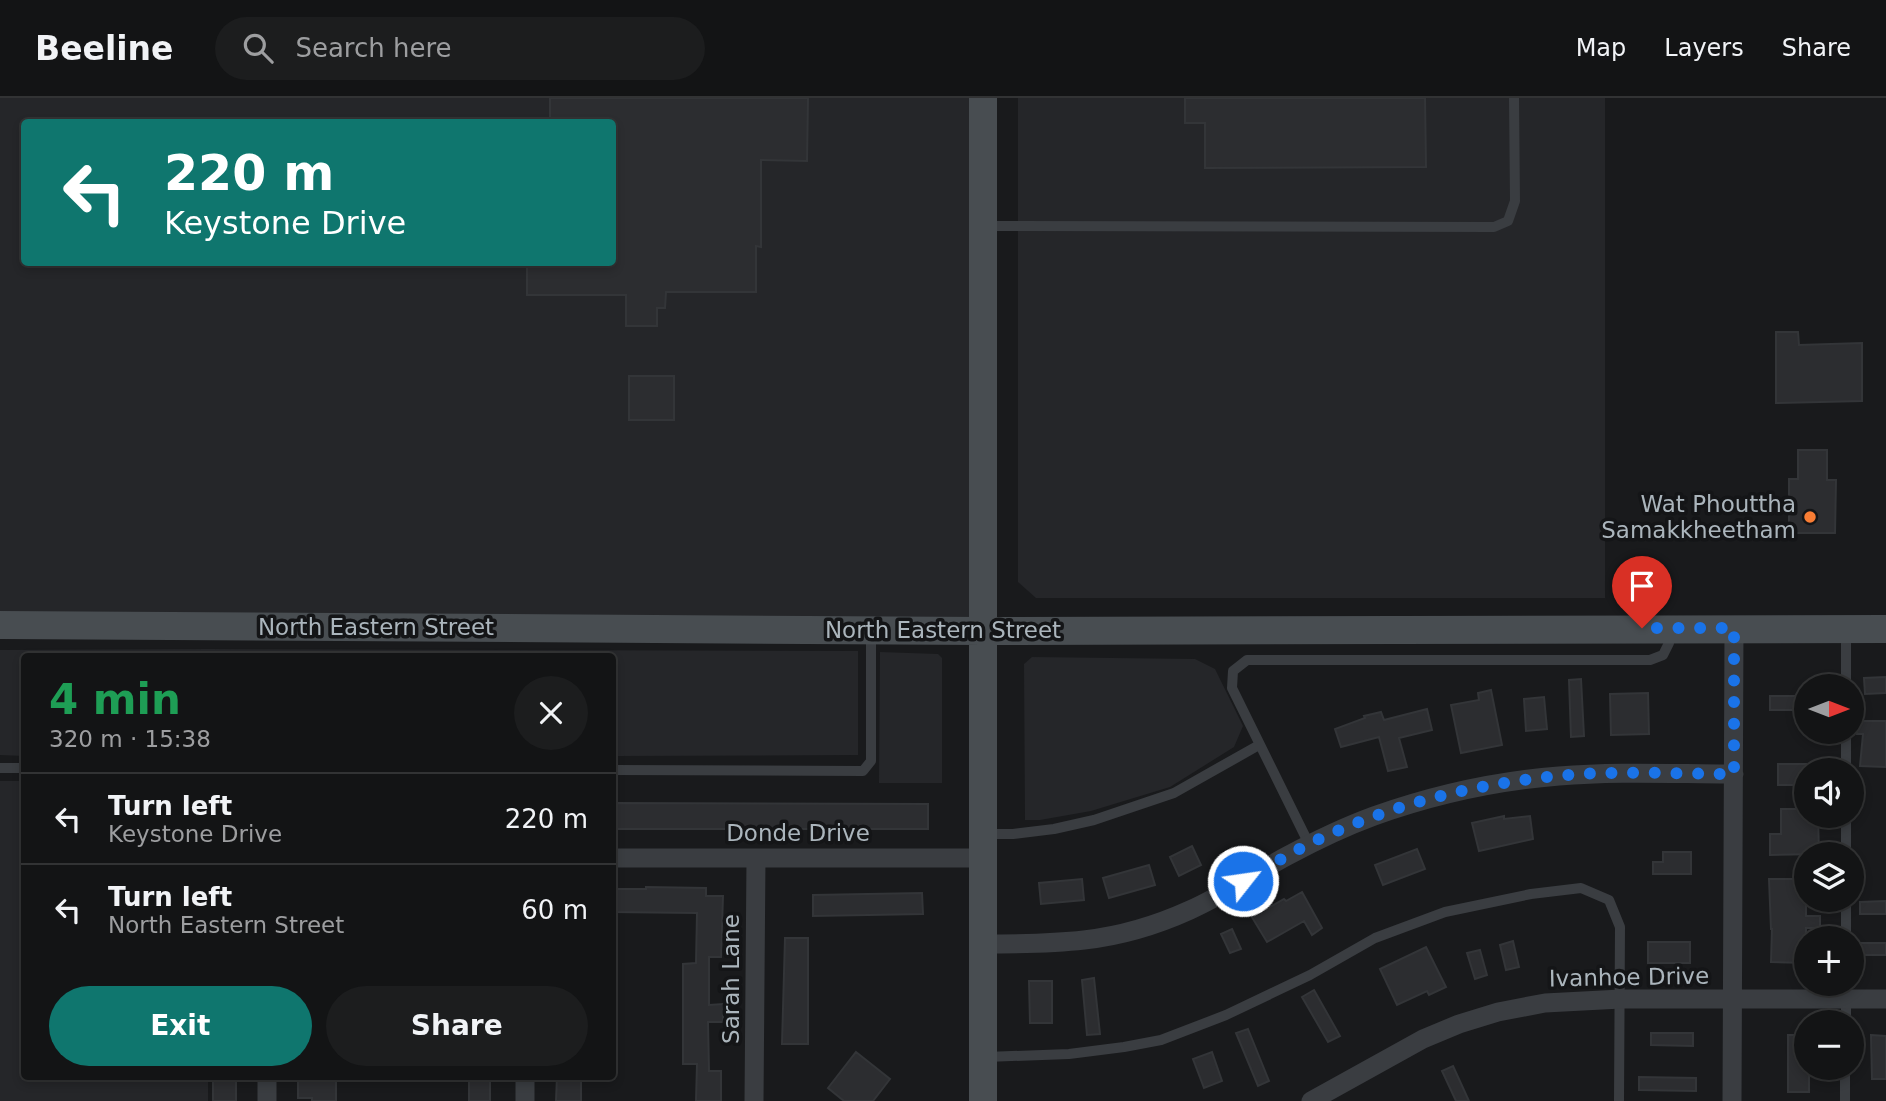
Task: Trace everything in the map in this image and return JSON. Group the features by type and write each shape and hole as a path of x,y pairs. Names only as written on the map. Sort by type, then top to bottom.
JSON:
{"main road":[{"path":"983,98 983,1101"},
{"name":"North Eastern Street","path":"0,625 983,631 1886,629"}],"street":[{"path":"1732,1101 1734,628"},
{"path":"983,944 1086,940 1162,922 1211,900 1309,845 1361,821 1469,790 1520,780 1586,774 1734,774"},
{"name":"Donde Drive","path":"616,858 756,858 983,846"},
{"name":"Sarah Lane","path":"754,1101 756,858"},
{"name":"Ivanhoe Drive","path":"1311,1101 1396,1053 1459,1024 1498,1012 1545,1003 1621,999 1732,1000 1794,995"},
{"name":"Ivanhoe Drive","path":"1864,995 1886,999"},
{"path":"267,1080 267,1101"},
{"path":"524,1080 524,1101"}],"lane":[{"path":"984,226 1494,227 1508,221 1515,201 1514,98"},
{"path":"1309,845 1232,688 1233,671 1247,660 1650,660 1663,655 1670,643 1670,628"},
{"path":"1846,628 1846,674"},
{"path":"616,770 863,771 870,761 871,630"},
{"path":"983,846 1013,834 1094,820 1174,793 1259,745"},
{"path":"0,768 21,768"},
{"path":"983,1057 1069,1054 1161,1040 1262,998 1310,975 1374,938 1446,912 1531,894 1581,888 1609,900 1620,927 1619,1101"},
{"path":"1845,1080 1845,1101"}],"shaded area":[{"path":"0,98 973,98 973,620 0,615"},
{"path":"1018,98 1605,98 1605,598 1036,598 1018,582"},
{"path":"0,650 858,651 858,755 616,756 616,653 21,653 21,756 0,755"},
{"path":"880,652 938,654 942,658 942,783 879,783"},
{"path":"1032,657 1195,659 1215,669 1243,726 1234,747 1170,787 1091,811 1025,820 1024,664"},
{"path":"0,781 21,781 21,1080 208,1080 208,1101 0,1101"}],"building":[{"path":"550,98 808,98 807,161 761,160 761,247 756,246 756,292 666,292 665,308 657,308 657,326 626,326 626,295 527,295 527,266 616,266 616,119 550,119"},
{"path":"1185,98 1425,98 1426,167 1205,168 1205,123 1185,123"},
{"path":"1776,332 1798,332 1799,345 1862,343 1862,401 1776,403"},
{"path":"629,376 674,376 674,420 629,420"},
{"path":"1798,450 1827,450 1827,480 1836,480 1835,533 1789,533 1789,479 1798,479"},
{"path":"1886,677 1886,693 1865,694 1864,678"},
{"path":"1581,679 1584,736 1571,737 1569,680"},
{"path":"1491,690 1502,745 1461,753 1451,705 1479,700 1478,693"},
{"path":"1648,693 1649,734 1611,735 1610,694"},
{"path":"1770,696 1794,696 1794,710 1770,710"},
{"path":"1544,697 1547,729 1526,731 1524,699"},
{"path":"1427,709 1432,730 1399,738 1407,767 1388,771 1379,737 1341,747 1335,729 1365,718 1364,716 1381,712 1384,720"},
{"path":"1864,721 1886,721 1886,767 1864,766 1864,758 1861,758"},
{"path":"1778,764 1794,764 1794,785 1778,785"},
{"path":"616,803 928,804 928,829 616,829"},
{"path":"1781,809 1794,809 1794,828 1818,828 1819,842 1794,842 1794,855 1770,855 1770,834 1781,834"},
{"path":"1504,816 1504,819 1530,816 1533,839 1479,851 1472,823"},
{"path":"1192,846 1201,865 1179,876 1170,857"},
{"path":"1417,849 1425,869 1383,885 1375,865"},
{"path":"1663,852 1691,852 1691,874 1653,874 1653,862 1663,862"},
{"path":"1149,865 1155,885 1109,898 1103,878"},
{"path":"1082,879 1084,900 1041,904 1039,883"},
{"path":"1769,879 1794,879 1794,912 1806,912 1806,916 1820,916 1820,926 1794,926 1794,963 1771,962"},
{"path":"706,888 706,896 723,896 721,957 709,957 709,1005 723,1004 723,1022 708,1022 709,1071 721,1071 721,1101 696,1101 697,1064 683,1064 683,964 696,963 697,913 616,912 616,889"},
{"path":"1302,892 1322,928 1312,935 1304,921 1267,942 1250,914"},
{"path":"922,893 923,914 813,916 813,895"},
{"path":"1886,901 1886,914 1860,914 1864,912 1864,902"},
{"path":"1232,929 1241,949 1230,953 1221,934"},
{"path":"785,938 808,938 808,1044 782,1044"},
{"path":"1513,941 1519,967 1506,970 1500,945"},
{"path":"1648,942 1690,942 1690,963 1648,963"},
{"path":"1864,943 1886,943 1886,955 1864,955"},
{"path":"1426,947 1446,987 1429,995 1427,991 1397,1005 1380,969"},
{"path":"1480,950 1487,975 1475,979 1467,953"},
{"path":"1094,978 1100,1034 1087,1035 1082,980"},
{"path":"1029,981 1052,981 1052,1023 1030,1023"},
{"path":"1314,990 1340,1036 1328,1042 1302,997"},
{"path":"1248,1029 1269,1081 1258,1086 1236,1033"},
{"path":"1651,1033 1693,1033 1693,1046 1651,1045"},
{"path":"1788,1035 1794,1035 1794,1080 1809,1080 1809,1092 1788,1092"},
{"path":"1871,1035 1886,1036 1886,1079 1872,1079"},
{"path":"856,1052 890,1079 873,1101 844,1101 828,1088"},
{"path":"1212,1052 1222,1081 1204,1088 1193,1059"},
{"path":"1453,1066 1469,1101 1456,1101 1442,1071"},
{"path":"1639,1077 1696,1078 1696,1091 1639,1090"},
{"path":"213,1080 236,1080 236,1101 213,1101"},
{"path":"298,1080 336,1080 336,1101 298,1098"},
{"path":"469,1080 490,1080 490,1101 469,1101"},
{"path":"557,1080 581,1080 581,1101 556,1101"}],"place":[{"name":"Wat Phouttha Samakkheetham","path":"1810,517"}],"route":[{"path":"1243,881 1287,855 1337,831 1428,800 1481,787 1560,775 1734,774 1734,628 1642,628"}]}
